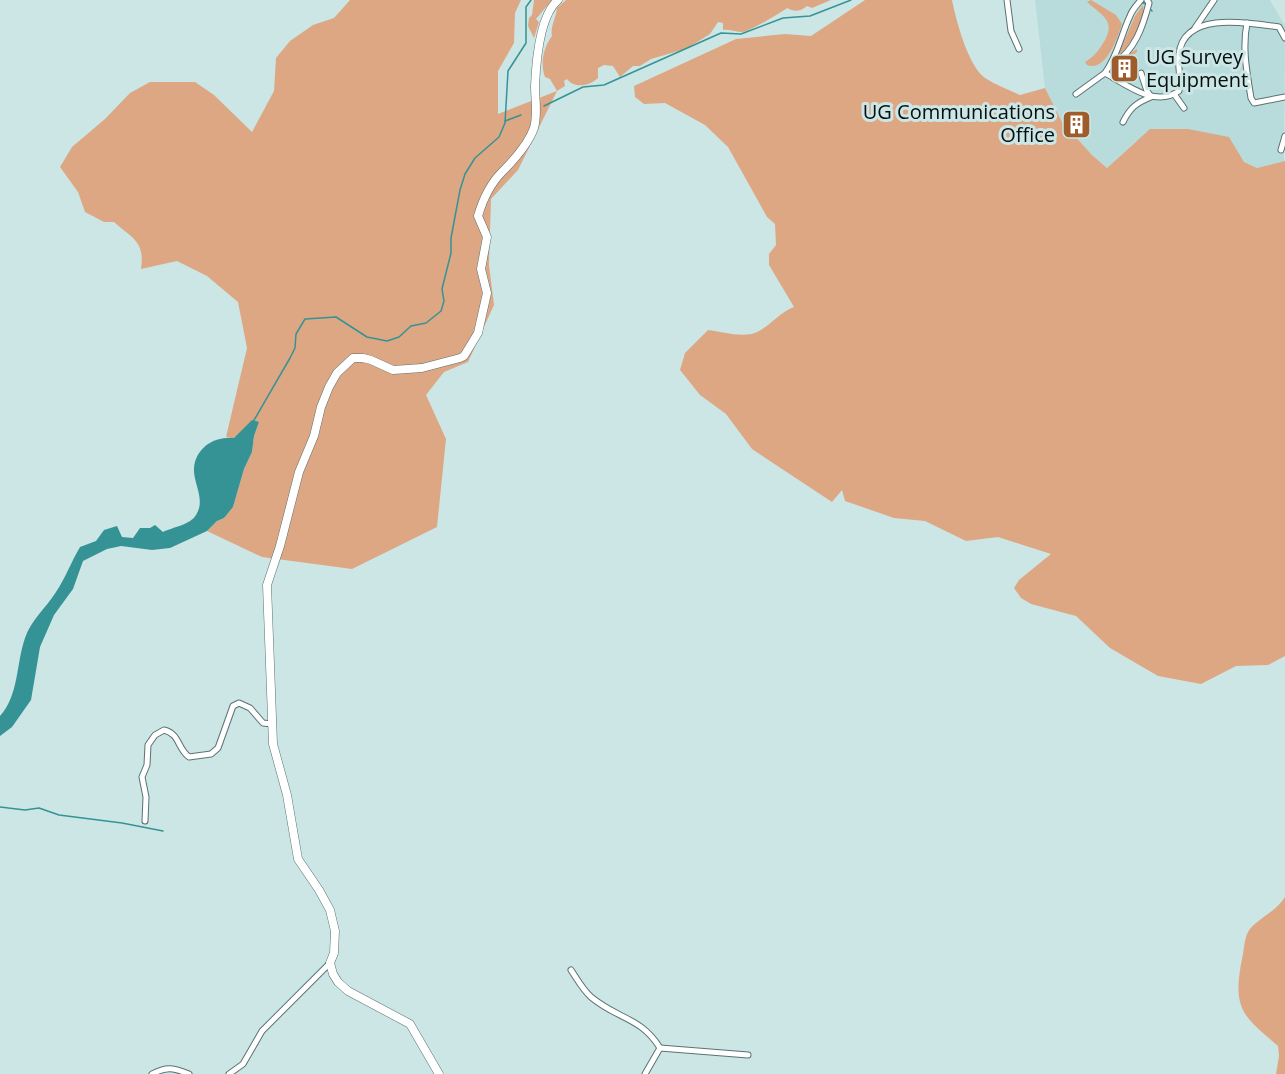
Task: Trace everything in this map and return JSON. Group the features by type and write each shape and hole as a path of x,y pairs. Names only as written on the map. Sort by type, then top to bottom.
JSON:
{"street":[{"path":"229,1074 243,1064 262,1030 330,963 334,953 335,931 330,910 298,859 286,795 273,744 267,585 280,546 299,472 314,436 329,387 337,373 353,358 371,360 393,370 422,368 464,356 478,333 487,293 481,269 487,237 478,216 487,192 502,172 511,165 534,128 537,61 545,20 551,6 558,0"},
{"path":"1007,0 1011,31 1019,49"},
{"path":"1112,64 1130,15 1140,0"},
{"path":"1076,94 1105,73 1128,51 1143,26 1149,3 1147,0"},
{"path":"1105,73 1151,97 1165,98 1174,94 1180,88 1179,53 1184,39 1195,28 1214,0"},
{"path":"1195,28 1224,22 1246,23 1279,27 1285,38"},
{"path":"1246,23 1245,59 1251,98 1254,103 1285,97"},
{"path":"1141,72 1147,92 1151,97"},
{"path":"1174,94 1184,108"},
{"path":"1123,122 1129,110 1137,103 1151,97"},
{"path":"1281,150 1285,136"},
{"path":"145,820 146,797 142,777 147,765 148,745 155,735 164,730 172,732 184,754 189,758 211,754 218,748 233,706 238,703 250,708 263,723 272,724"},
{"path":"330,963 338,982 348,991 410,1024 439,1074"},
{"path":"572,970 590,996 651,1033 660,1048"},
{"path":"660,1048 748,1055"},
{"path":"645,1074 660,1048"},
{"path":"152,1074 163,1068 172,1067 189,1074"}],"shaded area":[{"path":"350,0 521,0 515,13 514,43 498,71 498,114 557,91 518,170 491,199 489,265 494,305 468,362 444,372 426,395 446,439 437,527 352,569 262,557 207,531 217,521 224,518 233,507 244,469 252,452 259,422 234,438 226,437 247,348 238,302 207,276 177,261 141,269 141,252 136,241 114,222 104,222 85,212 78,192 60,167 72,147 105,119 130,93 150,82 195,82 214,95 252,132 274,91 276,58 290,41 313,25 334,18"},
{"path":"534,0 552,0 536,19 539,22 534,38 528,26"},
{"path":"566,0 831,0 797,11 787,8 743,32 723,30 723,23 718,22 710,34 694,44 651,59 640,66 633,66 620,77 613,66 604,65 598,68 598,78 591,83 578,85 567,79 564,81 565,86 557,91 543,72 543,56 552,36 557,8"},
{"path":"865,0 952,0 968,53 979,72 989,81 1020,95 1045,88 1062,122 1107,168 1150,129 1188,129 1229,137 1244,162 1257,168 1285,161 1285,656 1268,665 1236,666 1201,684 1158,676 1110,648 1076,616 1031,604 1021,598 1014,588 1019,580 1051,554 998,537 966,541 925,521 894,518 845,501 842,490 832,502 752,449 726,414 700,395 680,370 685,353 708,330 734,334 754,333 794,307 769,265 769,254 776,245 775,224 767,217 728,147 705,125 665,103 644,104 635,97 634,86 736,39 785,34 811,36"},
{"path":"1035,0 1270,0 1285,26 1284,162 1257,168 1243,162 1229,137 1136,141 1107,168 1062,122 1045,88"},
{"path":"1091,0 1116,15 1122,24 1110,53 1100,64 1094,66 1087,65 1085,62 1101,47 1109,27 1102,14 1087,2"},
{"path":"1143,5 1142,19 1136,33 1117,58 1135,16"},
{"path":"1137,49 1137,52 1116,72 1121,76 1124,72 1135,82 1119,77 1114,72 1114,67"},
{"path":"1285,897 1285,1074 1276,1074 1278,1046 1256,1027 1243,1010 1238,989 1248,932"}],"water":[{"path":"252,420 259,422 252,452 244,469 233,507 224,518 217,521 207,531 170,548 152,550 121,546 107,549 83,561 73,589 54,615 40,647 31,700 12,727 0,736 0,716 11,699 22,648 28,632 60,586 80,547 96,541 104,530 117,526 122,537 133,538 140,528 150,528 155,525 163,532 190,521 196,515 200,503 194,474 198,454 214,441 234,438"}],"waterway":[{"path":"253,422 290,358 295,348 296,334 305,319 336,317 367,337 387,341 399,337 411,326 426,323 441,311 444,301 442,289 451,253 451,238 460,190 465,174 475,158 499,137 505,123 508,71 526,43 526,7 531,0"},
{"path":"544,106 583,87 604,85 721,33 741,34 783,18 810,16 851,0"},
{"path":"505,121 521,115"},
{"path":"0,807 25,810 39,808 59,815 163,831"}],"place":[{"name":"UG Survey Equipment","path":"1125,68"},
{"name":"UG Communications Office","path":"1076,124"}]}
